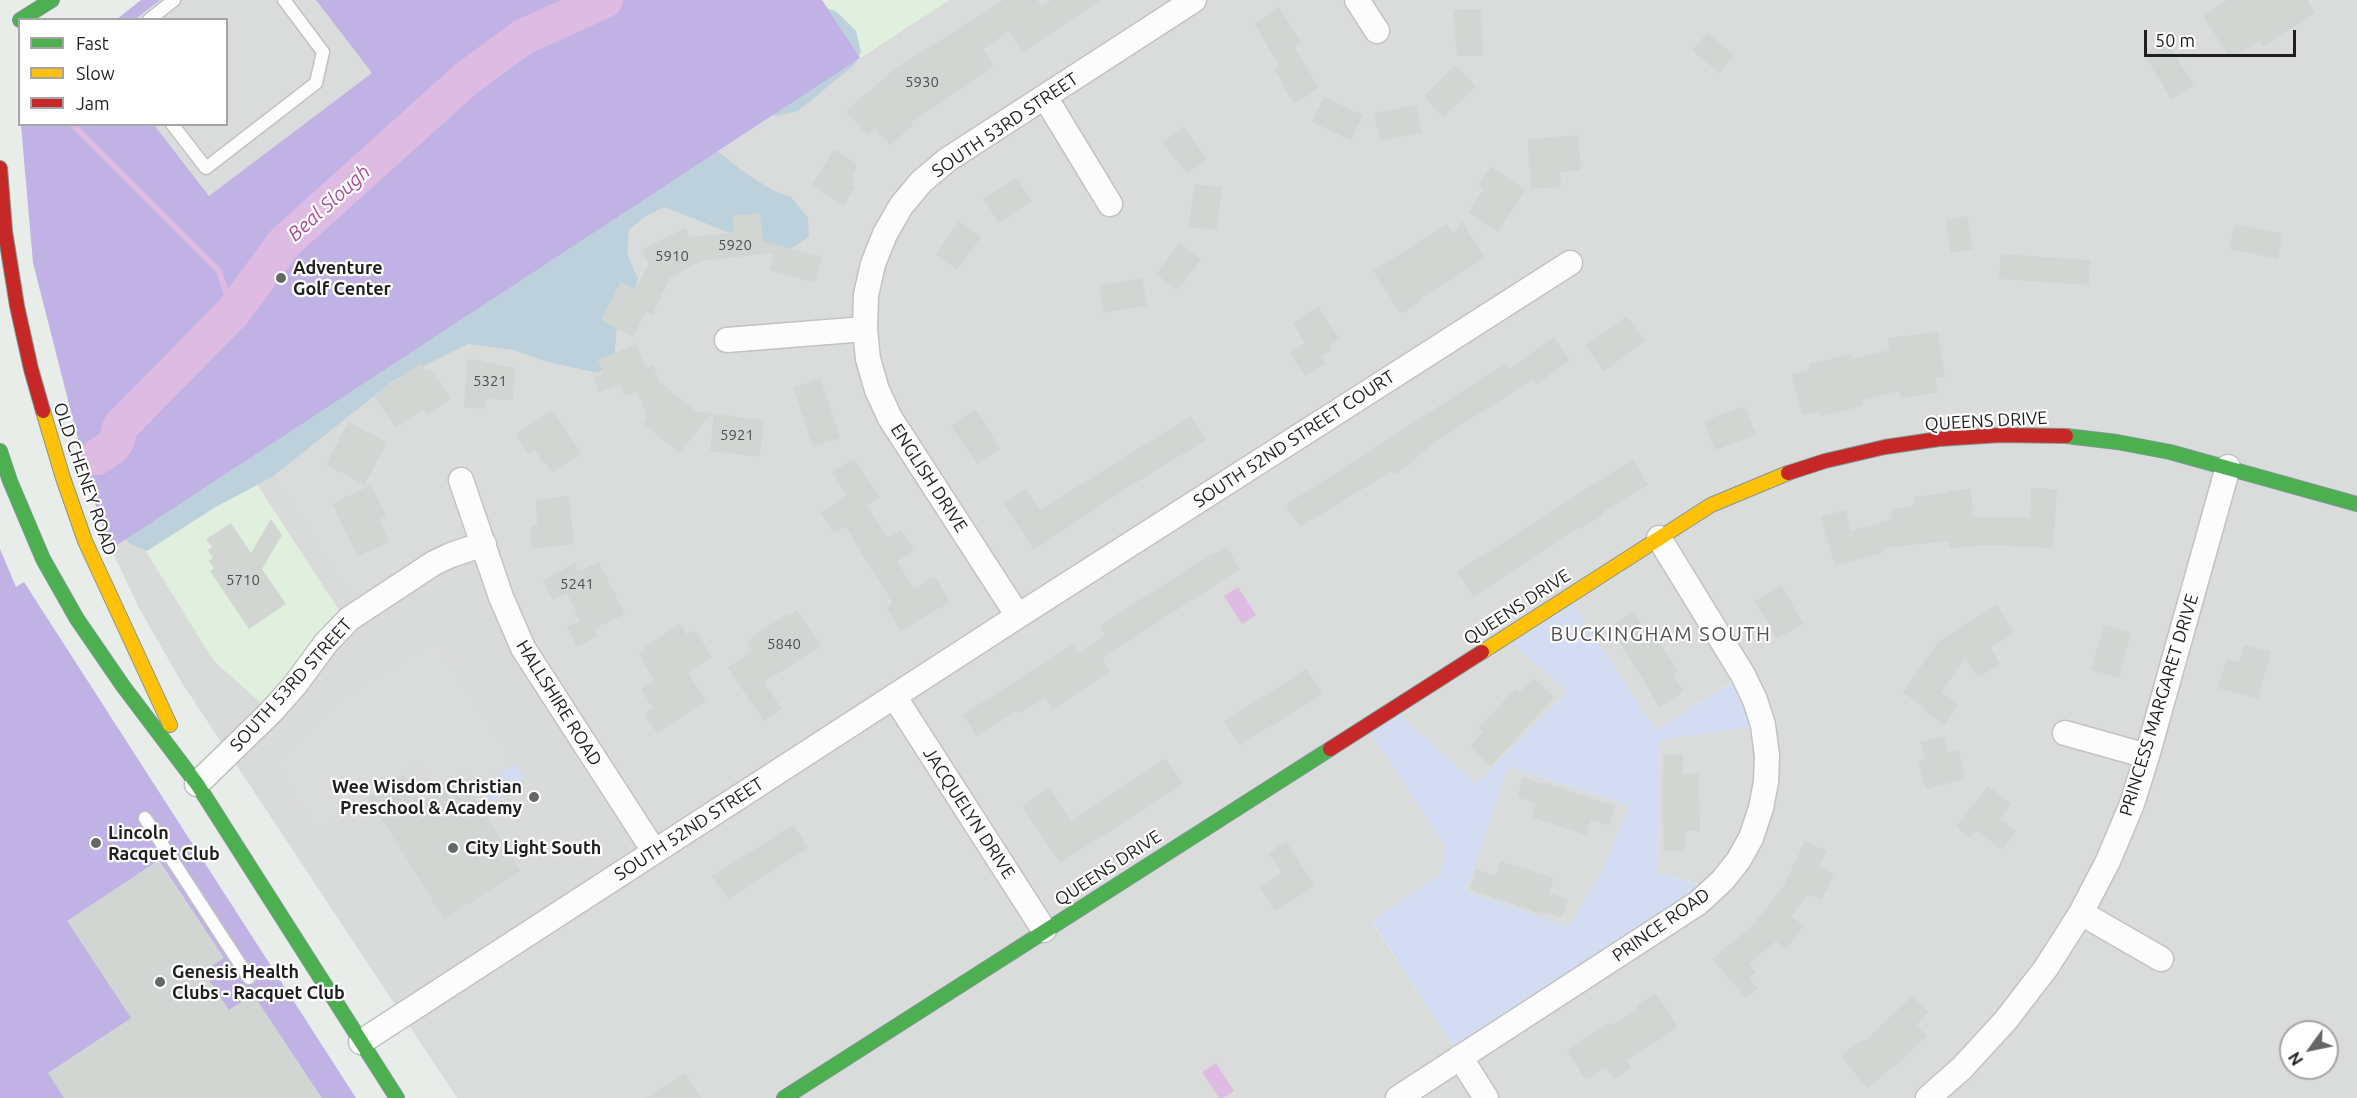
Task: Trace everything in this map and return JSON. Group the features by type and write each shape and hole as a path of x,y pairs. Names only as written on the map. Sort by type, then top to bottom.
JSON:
{"street":[{"path":"23,18 52,0"},
{"name":"SOUTH 53RD STREET","path":"865,329 866,295 873,264 885,234 901,207 921,182 947,160 1194,0"},
{"path":"1357,0 1377,31"},
{"path":"1045,97 1110,204"},
{"name":"OLD CHENEY ROAD","path":"0,168 5,231 17,306 31,369 63,478 85,541 108,594 197,784"},
{"name":"SOUTH 52ND STREET COURT","path":"1018,616 1570,263"},
{"path":"727,340 865,329"},
{"name":"ENGLISH DRIVE","path":"865,329 868,359 877,390 890,418 1018,616"},
{"name":"QUEENS DRIVE","path":"784,1098 1711,505 1767,481 1825,461 1885,447 1939,439 2001,435 2062,436 2146,447 2228,467 2357,504"},
{"name":"OLD CHENEY ROAD","path":"0,450 29,527 67,603 123,686 197,784 397,1098"},
{"name":"PRINCESS MARGARET DRIVE","path":"1928,1098 1962,1068 2006,1020 2046,968 2081,913 2116,842 2132,804 2147,756 2228,467"},
{"name":"HALLSHIRE ROAD","path":"461,480 501,597 523,648 654,851"},
{"name":"PRINCE ROAD","path":"1398,1098 1698,903 1738,861 1750,838 1761,808 1767,765 1763,725 1755,700 1743,675 1659,538"},
{"name":"SOUTH 53RD STREET","path":"197,784 271,712 326,643 349,619 424,569 451,555 484,544"},
{"name":"SOUTH 52ND STREET","path":"361,1042 1018,616"},
{"name":"JACQUELYN DRIVE","path":"894,696 1044,930"},
{"path":"2065,733 2147,756"},
{"path":"2081,913 2161,959"},
{"path":"1460,1058 1486,1098"}],"lane":[{"path":"152,18 174,0"},
{"path":"174,126 206,168 316,83 323,52 284,0"},
{"path":"146,818 249,978"}],"shaded area":[{"name":"Adventure Golf Center","path":"141,0 822,0 860,58 111,549 93,498 33,263 21,126 228,126 228,18 118,18"},
{"path":"160,0 316,0 372,73 209,196 155,126 228,126 228,18 137,18"},
{"path":"806,0 837,12 856,31 861,52 853,66 798,111 776,116 745,109 705,141 740,169 772,190 791,197 808,218 809,237 787,251 732,234 665,207 646,216 629,230 627,253 638,279 631,299 618,311 614,363 598,373 548,362 513,350 468,344 393,381 272,477 214,508 147,551 129,543 114,527"},
{"path":"822,0 949,0 860,58"},
{"path":"949,0 2357,0 2357,1098 457,1098 402,1015 363,608 261,451","holes":["1742,675 1762,725 1660,740 1658,873 1713,888 1460,1057 1372,922 1441,874 1445,846 1366,725 1392,708 1476,784 1568,691 1656,731"]},
{"path":"261,451 363,608 484,544 501,597 654,851 402,1015 182,683 139,608 111,549 135,534 214,661 271,712 346,621 243,463"},
{"path":"243,463 346,621 271,712 214,661 135,534"},
{"name":"Lincoln Racquet Club","path":"0,549 16,587 24,582 356,1098 0,1098"},
{"path":"1238,587 1256,615 1242,624 1224,596"},
{"path":"1568,596 1656,731 1743,675 1763,725 1660,740 1658,873 1714,889 1460,1057 1372,921 1441,874 1445,846 1365,725 1392,708 1476,784 1568,691 1504,637","holes":["1508,767 1630,805 1602,870 1569,927 1466,891"]},
{"path":"435,640 514,760 476,785 465,770 437,788 420,763 317,830 273,762 288,752 331,704"},
{"path":"515,764 526,779 491,802 480,787"},
{"path":"1508,767 1630,805 1602,870 1569,928 1466,891"},
{"path":"1216,1063 1234,1091 1223,1098 1219,1098 1202,1072"}],"building":[{"path":"1004,0 1037,0 1042,7 1052,0 1101,0 1023,52 1009,31 983,49 994,66 911,123 913,125 890,145 875,128 867,135 846,111 896,68"},
{"path":"2228,0 2307,0 2315,13 2263,47 2259,41 2231,59 2203,16"},
{"path":"1279,7 1301,42 1294,47 1319,88 1294,103 1274,69 1280,65 1254,24"},
{"path":"1481,9 1483,56 1457,56 1453,10"},
{"path":"1707,33 1734,55 1720,73 1692,51"},
{"path":"2166,40 2194,85 2172,99 2144,55"},
{"path":"1456,65 1476,86 1443,117 1424,96"},
{"path":"1324,97 1363,115 1351,140 1312,122"},
{"path":"1416,105 1422,133 1380,141 1374,113"},
{"path":"1184,127 1207,159 1187,173 1162,143"},
{"path":"1578,135 1581,170 1560,172 1561,187 1531,189 1528,139"},
{"path":"834,149 856,163 852,176 855,178 851,185 855,187 844,206 812,185"},
{"path":"1491,167 1526,190 1498,232 1468,212 1484,189 1478,185"},
{"path":"1017,178 1032,201 999,223 983,198"},
{"path":"1194,184 1222,187 1217,230 1189,227"},
{"path":"760,213 763,241 822,257 815,283 770,270 774,253 701,261 670,278 652,315 646,311 633,337 601,320 621,282 635,289 649,264 642,250 685,228 690,237 734,232 732,216"},
{"path":"1967,216 1973,249 1951,253 1946,220"},
{"path":"959,221 981,237 957,270 936,254"},
{"path":"1462,221 1485,258 1421,298 1422,300 1401,314 1373,271 1447,224 1454,234"},
{"path":"2234,224 2283,234 2278,259 2229,249"},
{"path":"1180,243 1201,260 1177,290 1156,274"},
{"path":"2001,254 2090,260 2089,285 1999,279"},
{"path":"1142,278 1147,306 1103,313 1099,285"},
{"path":"1318,306 1340,339 1330,345 1332,349 1321,356 1326,363 1305,376 1290,353 1305,343 1293,323"},
{"path":"1627,317 1645,341 1604,371 1585,345"},
{"path":"1938,332 1945,377 1936,378 1937,393 1900,398 1899,391 1862,400 1863,406 1821,416 1820,411 1802,415 1792,374 1810,370 1809,364 1851,354 1852,359 1889,350 1888,338"},
{"path":"1554,337 1570,360 1537,384 1533,379 1426,448 1427,450 1413,459 1414,461 1394,475 1392,471 1300,527 1286,505 1506,363 1509,369"},
{"path":"637,344 646,368 653,365 659,382 697,412 712,413 679,453 643,423 647,418 637,391 625,396 620,384 599,392 594,378 604,373 598,360"},
{"path":"467,359 515,367 513,400 486,399 486,409 464,407"},
{"path":"421,363 427,372 430,369 451,398 427,415 424,409 396,428 374,396"},
{"path":"820,378 840,438 813,447 793,388"},
{"path":"1745,406 1756,435 1715,450 1704,421"},
{"path":"976,409 1000,449 977,464 951,426"},
{"path":"553,410 581,454 552,472 535,450 528,454 516,434"},
{"path":"714,414 764,420 760,457 710,451"},
{"path":"1191,416 1206,440 1117,494 1034,550 1004,503 1026,489 1040,510"},
{"path":"348,422 387,442 365,485 326,465"},
{"path":"854,458 880,497 867,505 888,538 901,530 914,551 897,561 914,589 934,576 950,602 901,631 886,608 892,604 888,595 845,526 834,533 821,513 847,495 832,472"},
{"path":"1633,459 1648,485 1473,597 1457,572"},
{"path":"371,485 386,516 379,519 389,542 358,557 332,504"},
{"path":"2031,488 2057,489 2053,548 1990,545 1950,548 1949,541 1884,548 1885,552 1835,566 1821,517 1845,510 1851,531 1892,519 1891,509 1914,506 1913,497 1971,489 1973,517 2030,517"},
{"path":"569,496 574,544 532,549 530,526 537,525 536,500"},
{"path":"271,519 282,535 262,569 286,604 249,629 210,571 214,568 209,561 213,558 208,550 212,547 206,539 231,523 251,553"},
{"path":"1226,546 1240,569 1102,658 1110,671 1053,709 1045,697 1018,714 1016,711 976,736 963,715 1073,644 1079,653 1106,635 1100,626"},
{"path":"599,562 625,614 594,629 598,636 577,647 567,627 580,621 567,593 552,600 543,580 576,563 577,572"},
{"path":"1781,585 1803,623 1777,639 1755,601"},
{"path":"1996,605 2014,633 1990,648 2000,664 1978,678 1965,658 1941,692 1959,704 1944,725 1903,692 1939,641"},
{"path":"797,610 821,646 764,682 782,709 764,721 728,668 752,651 747,642 752,637"},
{"path":"1634,612 1644,629 1649,626 1678,671 1673,674 1684,691 1660,707 1610,627"},
{"path":"680,624 687,635 695,630 712,657 688,672 706,701 657,733 644,714 653,708 641,689 654,681 639,653"},
{"path":"2104,625 2131,633 2119,678 2091,670"},
{"path":"2244,645 2271,652 2258,699 2218,688 2227,659 2239,662"},
{"path":"1307,669 1323,694 1240,745 1224,721"},
{"path":"1534,678 1554,697 1491,766 1470,746 1483,732 1479,728 1515,689 1520,693"},
{"path":"1944,736 1948,752 1958,750 1966,778 1926,790 1918,762 1925,760 1920,742"},
{"path":"1683,754 1683,774 1699,774 1700,831 1685,831 1685,851 1664,851 1661,775 1663,775 1663,755"},
{"path":"1166,758 1183,784 1060,863 1022,806 1050,788 1071,821"},
{"name":"City Light South","path":"404,775 421,802 462,777 521,871 444,919 368,797"},
{"path":"1523,777 1615,806 1609,826 1591,820 1586,835 1532,817 1536,803 1517,797"},
{"path":"1988,786 2011,804 2000,819 2016,831 2002,850 1976,830 1970,838 1956,827"},
{"path":"793,825 808,848 728,899 712,876"},
{"path":"1286,841 1315,886 1275,911 1260,887 1282,873 1269,853"},
{"path":"1805,841 1827,851 1819,867 1834,874 1821,900 1808,894 1791,916 1804,926 1786,949 1776,941 1749,963 1756,972 1749,978 1758,989 1746,998 1712,959 1752,926 1783,887"},
{"name":"Genesis Health Clubs - Racquet Club","path":"159,860 224,958 203,971 229,1010 253,994 322,1098 64,1098 48,1073 131,1018 67,921"},
{"path":"1500,861 1554,878 1549,893 1568,899 1562,918 1543,912 1542,914 1470,889 1476,869 1495,876"},
{"path":"1656,993 1678,1027 1627,1060 1631,1068 1614,1079 1606,1067 1586,1080 1567,1050 1609,1023 1611,1026 1639,1008 1637,1005"},
{"path":"1912,996 1928,1012 1916,1025 1927,1036 1906,1057 1867,1088 1841,1056 1862,1040 1864,1042"},
{"path":"685,1073 701,1098 646,1098"}],"waterway":[{"name":"Beal Slough","path":"97,457 112,447 117,440 120,427 233,312 285,242 467,78 523,37 605,0"},
{"path":"74,126 219,271 233,312"}],"traffic: fast":[{"path":"23,18 52,0"},
{"path":"2066,436 2117,442 2170,452 2357,504"},
{"path":"0,451 10,481 43,559 77,619 123,686 197,784 397,1098"},
{"path":"784,1098 1330,749"}],"traffic: slow":[{"path":"43,411 85,541 170,725"},
{"path":"1482,652 1711,505 1788,473"}],"traffic: jam":[{"path":"0,168 5,231 17,306 43,411"},
{"path":"1788,473 1825,461 1885,447 1939,439 2001,435 2066,436"},
{"path":"1330,749 1482,652"}],"place":[{"name":"Adventure Golf Center","path":"281,278"},
{"name":"Wee Wisdom Christian Preschool & Academy","path":"534,797"},
{"name":"Lincoln Racquet Club","path":"96,843"},
{"name":"City Light South","path":"453,848"},
{"name":"Genesis Health Clubs - Racquet Club","path":"160,982"}],"district":[{"name":"BUCKINGHAM SOUTH","path":"1661,634"}]}
